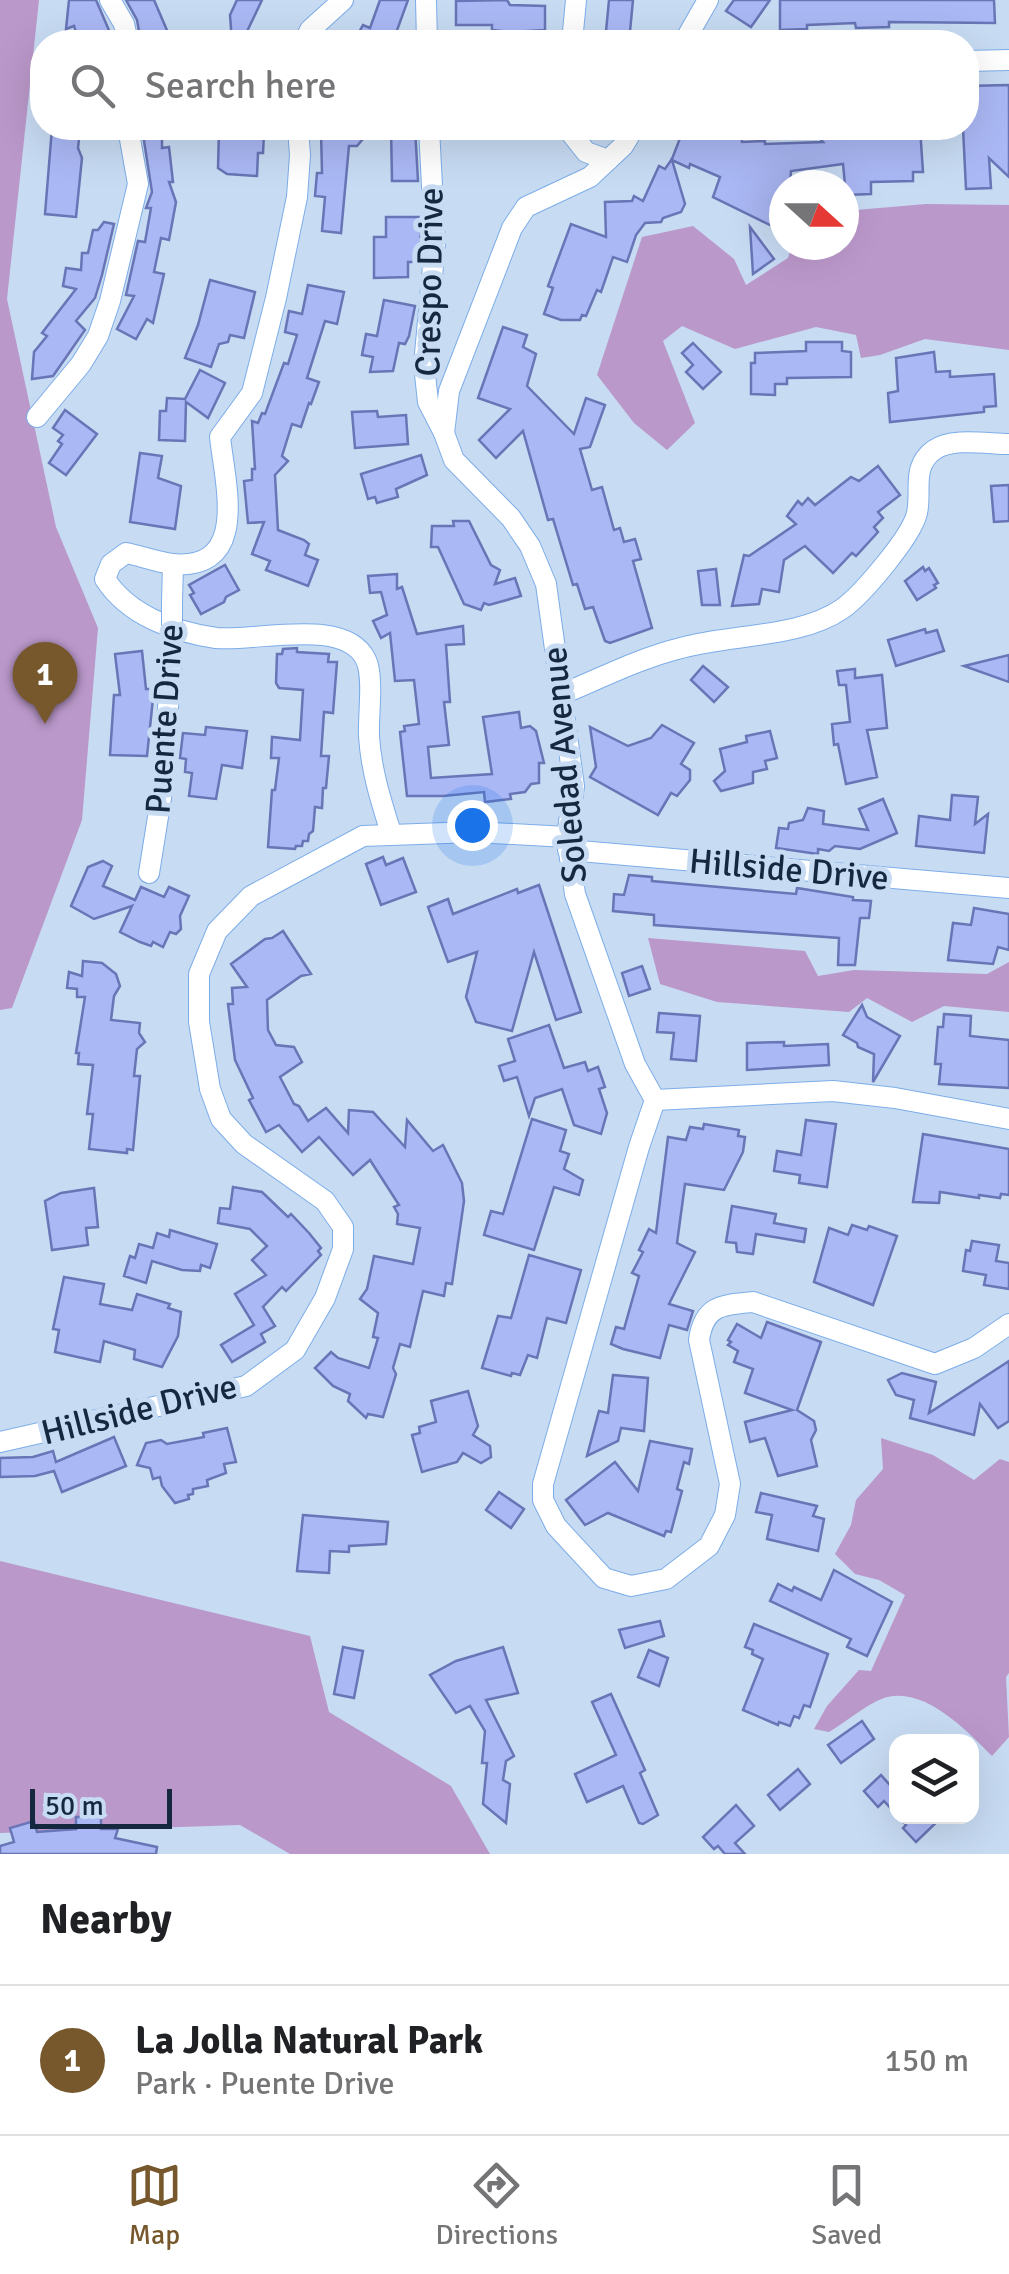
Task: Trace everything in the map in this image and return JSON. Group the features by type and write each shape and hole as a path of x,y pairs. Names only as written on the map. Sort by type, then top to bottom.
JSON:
{"street":[{"path":"110,0 125,30"},
{"path":"310,30 344,0"},
{"path":"426,0 427,30"},
{"path":"573,30 576,0"},
{"path":"691,30 708,0"},
{"path":"979,61 1009,60"},
{"path":"37,417 81,364 98,336 110,302 138,184 130,140"},
{"path":"299,140 297,197 252,392 220,437 228,528 224,542 211,557 173,564 126,553 111,564 105,580 116,597 162,625 216,638 328,635 354,644 368,662 369,740 376,787 391,833"},
{"name":"Crespo Drive","path":"430,140 435,244 424,366 428,402 444,433"},
{"path":"576,140 586,152 608,160"},
{"path":"444,433 449,391 512,228 526,207 590,177 627,140"},
{"name":"Soledad Avenue","path":"444,433 454,460 511,518 530,546 546,584 574,786 568,843 575,894 634,1064 655,1100"},
{"path":"560,695 676,649 721,638 812,625 845,608 906,540 917,513 917,472 934,450 951,444 1009,444"},
{"name":"Puente Drive","path":"149,873 160,798 172,656 173,564"},
{"name":"Hillside Drive","path":"0,1442 246,1386 294,1350 313,1322 344,1249 343,1227 325,1201 244,1144 221,1120 210,1090 199,1022 199,974 217,931 251,896 363,836 391,833 568,843 1009,888"},
{"path":"1009,1119 895,1098 834,1092 655,1100 638,1147 543,1484 543,1500 556,1526 604,1578 631,1586 666,1579 710,1546 725,1515 730,1484 698,1340 701,1324 712,1310 725,1304 753,1302 936,1364 974,1348 1009,1324"}],"shaded area":[{"path":"0,0 39,0 36,30 30,30 30,84 7,299 56,527 98,628 82,820 12,1008 0,1010"},
{"path":"926,204 1009,205 1009,350 925,339 861,358 856,335 816,327 735,349 682,326 663,341 695,423 667,450 634,423 597,375 642,237 693,226 734,259 746,285 785,260 859,260 859,210"},
{"path":"648,938 805,951 818,976 854,970 987,974 1009,962 1009,1012 944,1006 912,1022 867,998 849,1012 717,1002 660,984"},
{"path":"881,1438 933,1455 974,1480 1000,1459 1009,1462 1006,1677 1009,1737 992,1756 979,1744 979,1734 969,1734 944,1713 914,1698 884,1698 829,1732 814,1729 827,1706 859,1670 871,1671 905,1595 879,1580 855,1574 835,1554 851,1525 856,1500 883,1469"},
{"path":"0,1561 310,1636 329,1712 451,1786 490,1854 290,1854 240,1825 0,1833"}],"building":[{"path":"69,0 96,0 109,30 75,30 74,26 66,29"},
{"path":"126,0 154,0 167,30 139,30"},
{"path":"237,0 262,0 248,30 231,30 230,15"},
{"path":"380,0 408,0 397,30 360,30 363,25 370,28"},
{"path":"507,0 510,5 545,6 545,30 456,25 456,1"},
{"path":"609,0 633,0 630,30 606,30"},
{"path":"734,0 770,0 751,27 726,11"},
{"path":"780,0 994,0 995,23 889,22 889,27 856,28 855,23 780,30"},
{"path":"1009,85 1009,177 989,158 991,188 966,189 964,140 979,140 979,86"},
{"path":"51,140 79,140 82,158 76,217 45,214"},
{"path":"144,140 162,140 162,148 169,147 173,182 169,182 176,202 169,240 161,238 154,272 164,274 153,323 147,319 136,339 117,329 134,296 126,295 138,241 145,242 151,208 146,208 152,192"},
{"path":"219,140 264,140 263,153 258,153 257,176 227,174 218,168"},
{"path":"321,140 362,140 357,146 349,146 341,233 322,231 325,197 315,196 317,173 322,173"},
{"path":"391,140 416,140 418,181 392,181"},
{"path":"679,140 765,144 921,140 923,172 913,172 913,181 871,182 871,194 859,194 859,170 844,170 843,164 769,170 769,225 713,197 720,177 672,160 685,204 681,212 661,222 645,223 636,235 627,262 613,257 601,292 597,290 586,316 582,315 580,320 561,320 544,314 553,288 548,286 571,224 606,237 605,202 632,201 634,196 643,201 659,166 665,169"},
{"path":"386,217 420,217 421,249 416,249 416,262 408,262 408,277 374,278 374,237 386,237"},
{"path":"104,222 114,224 102,275 95,298 76,321 85,330 53,376 32,379 34,352 47,336 42,333 76,289 63,286 66,268 81,270 82,253 88,253 93,230"},
{"path":"750,227 773,260 753,274"},
{"path":"210,280 255,292 244,338 230,335 228,342 219,344 211,367 185,358"},
{"path":"308,285 344,292 337,324 325,321 307,378 319,382 311,404 301,427 292,424 282,456 288,461 275,475 278,530 304,540 309,544 305,555 318,560 308,586 266,570 270,561 252,554 264,522 248,523 244,481 252,480 255,469 252,421 258,423 265,414 284,363 288,364 297,335 285,332 289,311 302,314"},
{"path":"384,300 415,306 409,336 405,344 399,343 393,371 370,372 373,357 362,355 366,334 377,336"},
{"path":"503,327 527,335 523,347 536,354 527,386 574,434 586,398 605,405 590,447 580,449 592,490 602,487 614,530 620,528 624,542 635,539 641,559 633,561 652,628 610,643 605,641 593,607 585,609 577,584 573,585 553,519 548,520 523,431 496,458 479,440 510,409 478,398"},
{"path":"806,342 842,342 842,351 851,352 851,377 787,378 787,384 775,384 775,395 751,394 751,363 755,363 755,353 806,351"},
{"path":"693,343 721,372 703,389 686,372 693,365 682,353"},
{"path":"934,352 936,372 950,371 950,377 994,374 996,406 984,407 984,412 890,422 888,393 898,391 896,358"},
{"path":"200,370 225,383 208,418 186,402 185,441 159,440 160,411 166,411 167,398 185,399"},
{"path":"65,410 97,434 66,475 49,463 62,444 58,441 63,435 53,428"},
{"path":"377,411 378,417 406,415 408,444 355,448 352,412"},
{"path":"140,453 162,456 158,478 181,486 175,529 130,522"},
{"path":"421,455 427,475 396,489 398,497 377,503 375,497 368,499 361,474"},
{"path":"878,466 900,495 878,512 883,518 874,527 878,532 856,556 852,553 833,573 805,546 784,560 779,592 762,589 759,604 732,606 744,555 749,556 796,524 787,516 798,501 802,505 808,498 815,505 851,477 859,481"},
{"path":"1009,485 1009,521 994,522 991,486"},
{"path":"453,521 469,521 491,565 500,570 495,584 515,578 521,596 484,603 481,610 464,604 438,547 431,547 432,526 454,526"},
{"path":"225,565 239,590 201,614 189,585"},
{"path":"923,567 925,571 929,568 938,583 917,600 905,581"},
{"path":"716,569 720,605 702,605 698,571"},
{"path":"397,574 397,589 402,587 417,634 463,626 464,644 446,645 450,702 444,702 449,745 428,747 431,778 492,774 483,717 519,712 521,728 530,726 536,731 544,763 539,763 539,783 531,784 525,792 510,794 511,799 485,802 484,792 407,796 400,732 405,731 404,726 419,724 414,680 395,681 390,633 381,638 373,621 387,615 381,592 370,593 368,576"},
{"path":"925,629 926,633 937,630 944,651 896,666 888,640"},
{"path":"297,648 297,652 329,654 328,662 337,662 333,713 324,712 321,756 329,756 326,788 322,808 315,807 308,841 295,849 268,847 272,790 279,758 271,758 272,737 300,740 303,690 279,688 277,654 282,654 283,649"},
{"path":"142,651 146,689 154,689 147,756 110,755 114,695 120,695 115,654"},
{"path":"1009,655 1009,682 964,666"},
{"path":"703,666 728,687 714,702 691,680"},
{"path":"855,669 855,678 882,675 887,728 867,730 877,777 846,784 832,724 850,722 846,685 839,685 837,671"},
{"path":"662,725 694,743 681,764 690,770 690,780 677,796 671,793 658,815 590,777 596,767 590,727 628,746 651,738"},
{"path":"206,727 247,731 242,768 222,765 216,799 189,796 192,773 185,772 186,759 180,758 183,733 205,735"},
{"path":"770,731 777,758 765,761 767,769 753,772 753,783 721,791 714,781 725,771 720,749 747,742 746,736"},
{"path":"952,795 978,797 975,824 988,814 984,853 916,846 919,816 950,820"},
{"path":"883,799 897,833 860,849 835,846 829,851 818,849 818,854 776,848 779,828 788,829 789,823 803,820 808,808 824,811 823,824 868,830 859,809"},
{"path":"383,857 386,865 403,858 416,892 381,905 366,864"},
{"path":"103,861 112,866 103,886 135,900 141,887 164,897 169,887 189,896 180,916 181,929 176,934 170,932 163,947 153,942 151,946 120,932 132,906 94,919 71,906 88,867"},
{"path":"629,875 652,877 652,881 796,894 797,888 853,897 871,901 869,918 860,918 855,965 838,965 839,938 654,925 654,915 613,911 614,894 624,895"},
{"path":"539,885 581,1012 556,1020 534,952 512,1031 476,1022 466,997 477,952 448,962 428,907 448,899 453,914 517,889 518,893"},
{"path":"974,908 1009,914 1009,950 998,947 993,964 948,960 953,923 971,925"},
{"path":"283,931 311,974 301,976 267,1000 268,1030 276,1045 294,1047 302,1062 280,1077 294,1104 308,1121 326,1108 348,1133 349,1110 373,1112 405,1147 407,1120 433,1151 443,1145 462,1183 464,1201 452,1284 446,1283 444,1296 423,1291 410,1347 400,1344 383,1417 368,1414 366,1418 348,1401 350,1394 333,1386 315,1368 331,1352 369,1368 378,1338 373,1337 378,1313 360,1299 367,1289 374,1256 413,1264 420,1228 397,1224 394,1207 399,1205 370,1160 353,1175 319,1137 302,1152 279,1125 266,1132 249,1100 253,1098 235,1060 228,1004 233,1004 232,988 247,987 231,964"},
{"path":"83,961 102,963 116,974 120,986 114,996 111,1020 140,1023 139,1033 145,1042 137,1049 134,1076 140,1076 133,1150 127,1149 127,1153 89,1149 93,1114 87,1114 93,1065 78,1064 76,1053 85,997 77,997 77,989 67,988 69,972 82,976"},
{"path":"642,966 650,989 629,996 622,973"},
{"path":"862,1005 867,1017 900,1036 873,1082 874,1054 843,1035"},
{"path":"659,1013 700,1016 696,1061 671,1059 674,1033 657,1032"},
{"path":"944,1014 971,1016 970,1036 1009,1040 1009,1088 939,1084 941,1064 935,1064 938,1027 943,1027"},
{"path":"549,1025 564,1068 585,1062 588,1071 598,1067 605,1087 599,1089 607,1113 601,1134 574,1125 562,1089 535,1098 529,1116 517,1077 504,1081 499,1066 515,1061 508,1039"},
{"path":"784,1042 784,1046 828,1044 829,1065 747,1070 747,1043"},
{"path":"532,1119 566,1130 560,1151 569,1154 564,1169 583,1180 579,1195 554,1187 534,1250 484,1235 491,1211 503,1214"},
{"path":"806,1120 836,1124 827,1187 799,1183 800,1175 774,1171 777,1151 801,1155"},
{"path":"704,1124 739,1130 738,1136 745,1137 743,1152 724,1190 685,1184 677,1243 695,1252 669,1304 693,1311 687,1330 669,1325 660,1358 623,1349 611,1344 616,1327 624,1329 639,1276 632,1273 643,1252 639,1250 649,1229 656,1233 668,1137 686,1140 690,1127 703,1129"},
{"path":"923,1134 1009,1149 1009,1195 979,1198 940,1192 939,1203 913,1202"},
{"path":"233,1187 262,1192 288,1217 291,1214 321,1248 321,1255 286,1291 282,1287 263,1307 275,1326 261,1334 265,1342 232,1362 221,1345 254,1325 235,1294 266,1275 252,1260 267,1246 250,1229 218,1223 220,1208 230,1209"},
{"path":"94,1188 98,1227 86,1228 88,1245 52,1250 45,1201 61,1193"},
{"path":"732,1206 776,1214 774,1223 806,1229 804,1242 756,1234 753,1254 737,1252 736,1243 726,1242"},
{"path":"852,1225 867,1230 869,1226 897,1236 873,1305 814,1282 829,1228 848,1235"},
{"path":"170,1230 217,1244 210,1268 201,1265 200,1271 182,1270 152,1261 146,1283 124,1276 130,1256 135,1258 139,1244 153,1248 157,1233 169,1237"},
{"path":"972,1241 999,1245 996,1261 1009,1263 1009,1289 984,1285 986,1275 963,1271 966,1250 970,1251"},
{"path":"529,1255 581,1270 566,1323 547,1318 537,1358 528,1355 520,1375 482,1368 498,1316 511,1318"},
{"path":"64,1277 104,1284 100,1304 132,1310 137,1294 170,1304 168,1308 181,1312 178,1336 162,1367 134,1359 135,1350 104,1341 100,1362 55,1352 59,1330 53,1329"},
{"path":"767,1322 821,1342 797,1410 814,1421 816,1430 811,1440 817,1466 778,1476 765,1438 750,1442 745,1422 792,1410 745,1393 753,1369 734,1362 738,1351 728,1345 737,1324 761,1338"},
{"path":"1009,1361 1009,1421 998,1428 980,1404 974,1435 910,1418 914,1400 896,1395 888,1380 902,1373 936,1382 929,1413"},
{"path":"613,1375 648,1378 644,1431 621,1428 618,1441 587,1456 599,1411 608,1413"},
{"path":"468,1391 478,1426 473,1435 490,1446 491,1457 481,1463 463,1453 457,1462 422,1472 412,1435 420,1433 419,1427 436,1422 431,1401"},
{"path":"227,1428 236,1462 224,1464 226,1473 207,1480 208,1486 193,1489 189,1499 175,1503 160,1477 153,1479 150,1468 137,1465 146,1443 161,1440 167,1444"},
{"path":"114,1437 126,1466 62,1492 54,1471 0,1477 0,1458 33,1457 53,1451 56,1462"},
{"path":"650,1441 692,1449 677,1489 682,1491 671,1532 666,1531 664,1536 608,1513 585,1525 566,1500 615,1462 638,1491"},
{"path":"499,1492 524,1509 511,1528 486,1510"},
{"path":"761,1493 817,1506 813,1516 824,1519 818,1551 767,1539 772,1515 756,1512"},
{"path":"303,1515 388,1522 386,1544 349,1546 349,1552 330,1551 329,1573 297,1571"},
{"path":"834,1570 892,1602 867,1656 847,1647 851,1639 770,1601 778,1584 821,1600"},
{"path":"660,1621 664,1636 625,1648 619,1630"},
{"path":"754,1624 828,1654 810,1707 804,1705 799,1718 794,1716 790,1726 743,1710 763,1659 745,1647"},
{"path":"343,1647 363,1651 354,1698 334,1694"},
{"path":"503,1647 518,1693 486,1700 514,1756 506,1761 503,1780 510,1784 506,1823 483,1804 485,1731 470,1706 456,1713 430,1675 456,1661"},
{"path":"649,1650 668,1658 659,1686 638,1677"},
{"path":"611,1694 645,1770 640,1773 658,1815 643,1824 639,1823 623,1786 587,1802 575,1774 616,1755 592,1702"},
{"path":"862,1721 874,1739 841,1763 828,1745"},
{"path":"798,1769 810,1784 780,1810 768,1795"},
{"path":"881,1775 889,1784 889,1806 884,1801 878,1807 864,1791"},
{"path":"736,1805 754,1826 735,1843 745,1854 725,1854 703,1837"},
{"path":"76,1817 101,1817 101,1829 118,1829 115,1838 157,1847 156,1854 0,1854 0,1846 14,1842 10,1828 34,1821 37,1832 76,1829"},
{"path":"935,1824 916,1842 903,1828"}],"place":[{"name":"La Jolla Natural Park","path":"45,724"}]}
